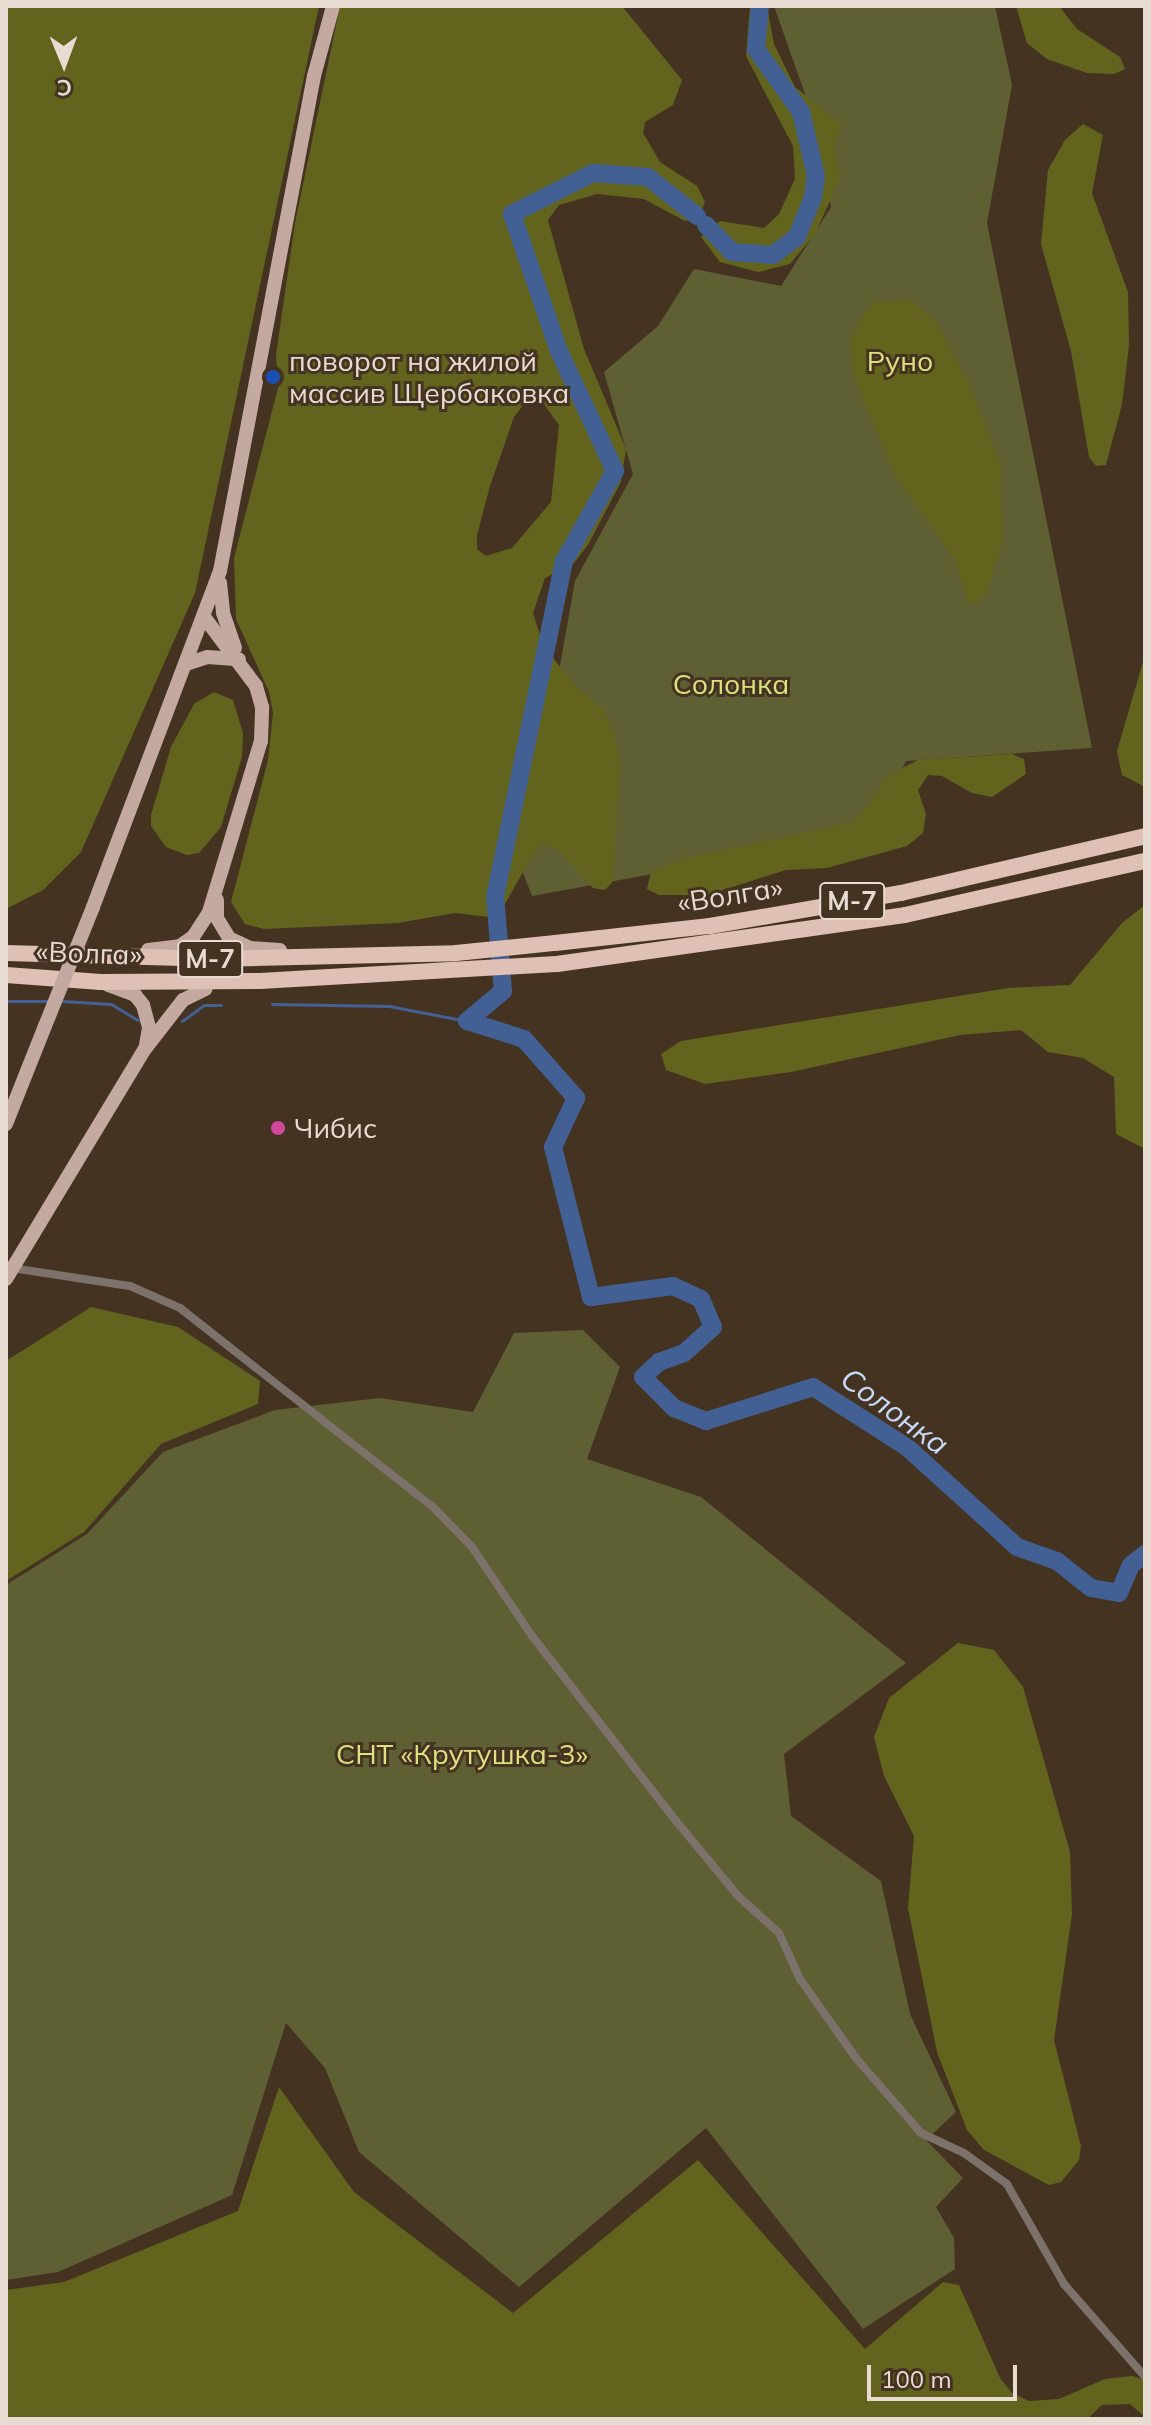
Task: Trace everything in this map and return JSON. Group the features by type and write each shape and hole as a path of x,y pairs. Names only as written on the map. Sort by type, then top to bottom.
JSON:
{"highway":[{"name":"«Волга»","path":"6,953 103,957 456,953 555,943 710,926 901,893 1145,836"},
{"name":"«Волга»","path":"6,975 109,984 260,981 457,973 557,964 905,915 1145,861"}],"main road":[{"path":"6,1124 189,663 220,571 314,76 333,6"},
{"path":"220,571 223,613 239,659"},
{"path":"103,957 180,946 199,929 217,896 262,727 261,697 239,659 204,617"},
{"path":"189,663 207,657 239,659"},
{"path":"217,896 217,918 233,941 316,955"},
{"path":"109,984 206,989 260,981"},
{"path":"109,984 135,995 146,1011 145,1049"},
{"path":"9,1274 145,1049 183,1000 206,989"}],"street":[{"path":"9,1274 130,1286 180,1308 432,1506 472,1547 532,1636 677,1822 738,1896 779,1933 800,1979 856,2058 921,2133 977,2161 1007,2184 1064,2284 1145,2377"}],"green space":[{"path":"6,6 319,6 195,593 81,852 43,890 6,909"},
{"path":"340,6 622,6 682,80 673,105 645,122 643,133 660,162 697,186 705,202 698,219 685,221 644,199 597,194 559,205 548,220 584,349 626,449 621,482 588,545 574,563 545,578 533,613 543,645 575,686 604,710 614,731 620,764 613,881 605,890 593,888 557,849 540,842 497,918 455,913 398,923 264,929 245,924 231,902 268,760 273,713 269,692 236,619 234,558 278,388 276,355 295,223","holes":["540,399 559,425 551,502 512,548 486,556 477,549 477,535 514,417 527,400"]},
{"path":"750,6 767,6 774,44 795,87 839,122 840,128 834,147 840,179 815,234 790,264 758,272 720,262 701,237 720,221 764,228 779,214 795,179 793,146 746,56"},
{"name":"Руно","path":"774,6 995,6 1012,85 987,223 1092,748 906,761 872,834 532,896 523,873 575,581 633,474 604,372 658,326 694,269 781,286 831,207 812,114"},
{"path":"1016,6 1059,6 1077,29 1120,57 1125,69 1114,74 1087,73 1047,59 1027,43"},
{"path":"1083,124 1103,135 1092,193 1128,292 1129,345 1122,404 1106,465 1096,466 1089,457 1071,351 1041,244 1048,170 1065,140"},
{"name":"Руно","path":"909,299 935,320 970,385 1001,466 1002,543 988,589 980,600 969,603 954,559 895,476 854,379 851,342 859,321 875,301"},
{"path":"1145,655 1145,787 1122,775 1117,751"},
{"path":"214,692 233,700 243,733 242,757 221,827 199,853 187,855 166,847 151,826 151,815 171,747 194,704"},
{"path":"1012,754 1024,759 1026,774 992,797 972,793 942,776 928,775 918,790 926,814 923,833 907,846 827,868 786,870 707,895 659,895 647,889 651,872 681,859 849,823 869,805 887,776 918,760"},
{"path":"1145,905 1145,1149 1116,1134 1114,1077 1083,1058 1048,1052 1021,1030 960,1035 791,1072 705,1084 666,1070 661,1054 681,1041 1008,988 1070,985 1122,923"},
{"path":"91,1307 178,1327 260,1381 258,1404 161,1444 84,1532 6,1581 6,1361"},
{"name":"СНТ «Крутушка-3»","path":"583,1330 620,1367 587,1459 701,1497 906,1663 784,1754 791,1816 881,1881 910,2014 956,2112 926,2140 963,2178 936,2207 954,2238 955,2269 863,2329 706,2128 519,2287 359,2152 325,2068 286,2023 232,2195 58,2272 6,2280 6,1585 87,1534 163,1452 275,1410 380,1398 473,1412 514,1333"},
{"path":"958,1643 994,1650 1023,1687 1070,1852 1072,1914 1054,2040 1081,2146 1079,2160 1061,2182 1049,2185 984,2150 967,2130 937,2052 908,1908 914,1836 884,1776 874,1737 889,1698"},
{"path":"279,2087 354,2192 513,2313 698,2160 865,2349 943,2282 959,2285 1000,2378 1012,2393 1029,2401 1059,2399 1105,2379 1132,2376 1145,2380 1145,2417 1130,2404 1102,2405 1087,2419 6,2419 6,2290 64,2282 238,2211"}],"waterway":[{"name":"Солонка","path":"706,225 732,252 773,255 797,237 813,197 816,176 801,112 756,49 760,6"},
{"name":"Солонка","path":"697,216 648,177 593,173 512,214 559,351 615,471 564,561 495,896 503,991 467,1021 524,1039 576,1098 553,1147 591,1297 673,1286 701,1299 713,1327 684,1353 659,1362 643,1377 674,1408 706,1421 813,1387 908,1448 1017,1547 1057,1561 1091,1588 1119,1593 1131,1565 1145,1554"},
{"path":"6,1001 50,1001"},
{"path":"62,1001 111,1004 138,1020"},
{"path":"272,1004 389,1006 467,1021"},
{"path":"182,1021 204,1005 221,1005"}],"place":[{"name":"поворот на жилой массив Щербаковка","path":"273,377"},
{"name":"Чибис","path":"278,1128"}]}
